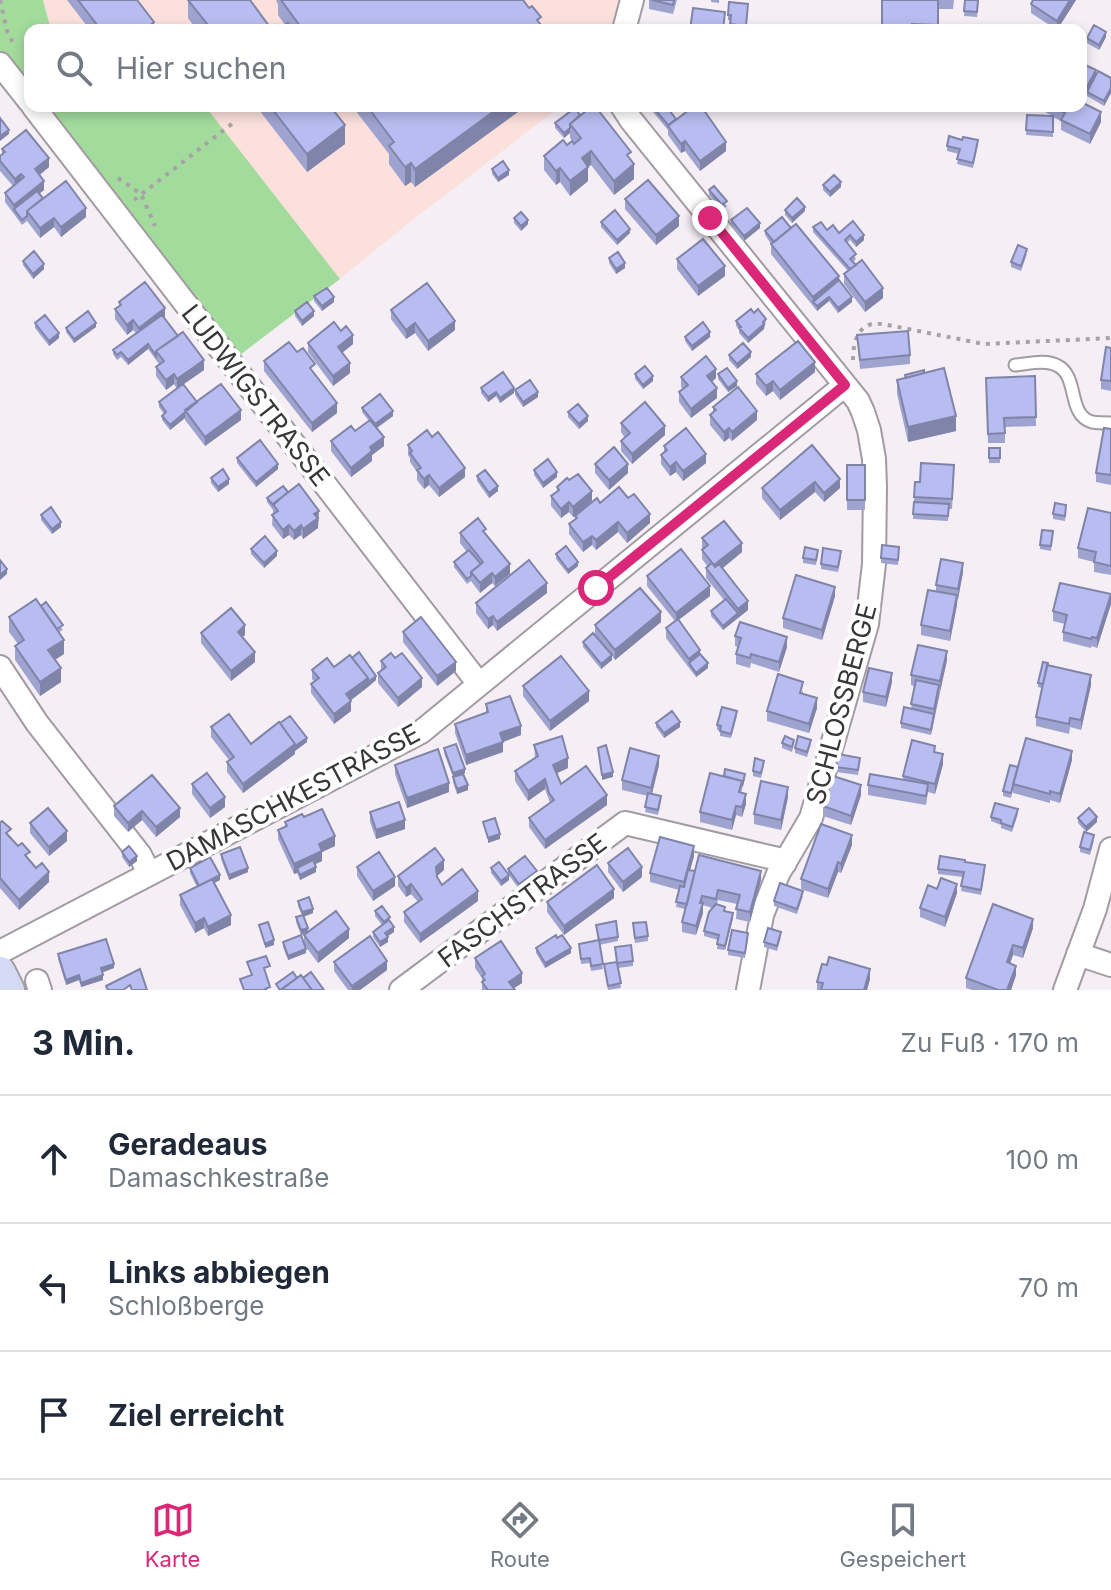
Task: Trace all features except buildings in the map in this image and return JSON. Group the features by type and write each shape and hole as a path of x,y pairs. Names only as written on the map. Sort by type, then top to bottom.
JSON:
{"main road":[{"path":"0,972 28,987"}],"street":[{"path":"626,24 632,0"},
{"name":"LUDWIGSTRASSE","path":"9,58 24,88"},
{"name":"LUDWIGSTRASSE","path":"38,112 479,684"},
{"name":"SCHLOSSBERGE","path":"626,112 845,385 865,415 874,459 876,503 871,597 865,633 811,818 771,889 762,915 748,990"},
{"name":"DAMASCHKESTRASSE","path":"0,952 417,735 845,385"},
{"name":"DAMASCHKESTRASSE","path":"0,667 33,717 140,855 149,873"},
{"name":"FASCHSTRASSE","path":"401,990 625,823 785,863"},
{"path":"1065,990 1095,909 1111,849"},
{"path":"1078,954 1111,965"}],"lane":[{"path":"1015,365 1048,362 1060,366 1068,374 1083,417 1091,422 1111,423"}],"path":[{"path":"0,0 9,58"},
{"path":"116,214 233,123"},
{"path":"845,385 851,374 853,349 859,333 869,325 883,324 984,344 1111,338"}],"shaded area":[{"path":"43,0 623,0 616,24 49,24"},
{"path":"210,112 553,112 406,225 340,279"}],"green space":[{"path":"0,0 43,0 49,24 24,24 24,83 0,52"},
{"path":"47,112 210,112 340,279 236,358"}],"route":[{"path":"596,588 845,385 710,218"}]}
